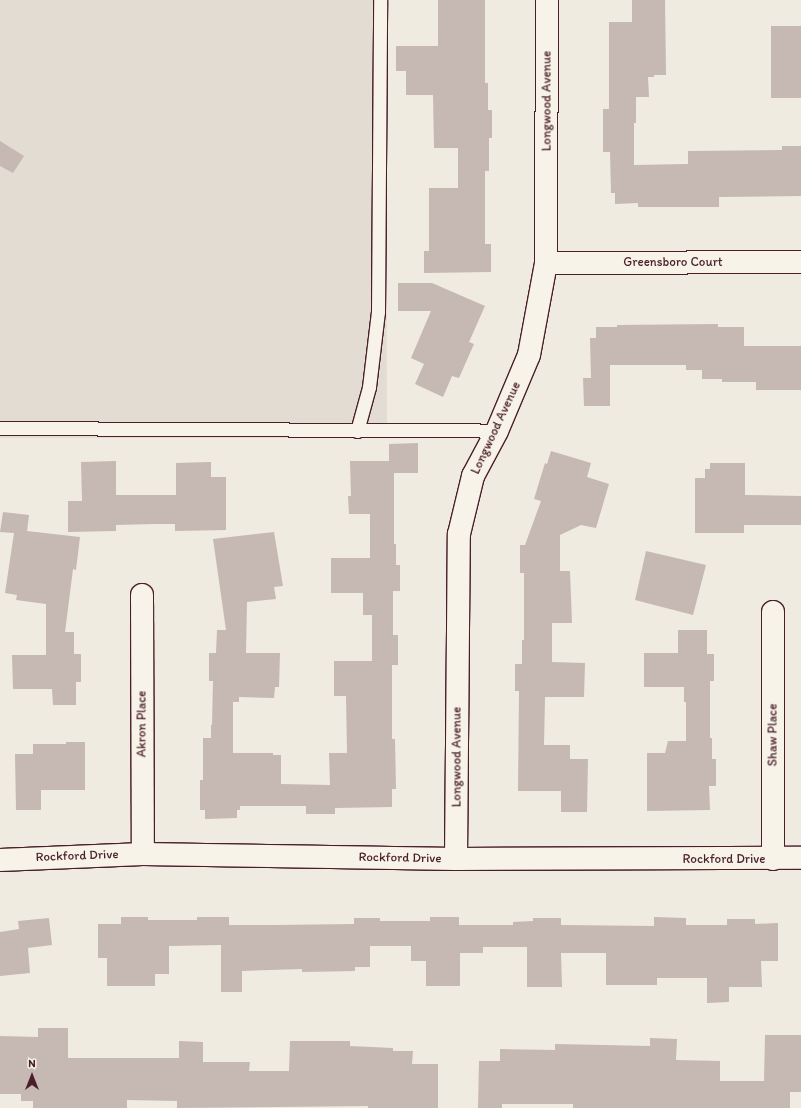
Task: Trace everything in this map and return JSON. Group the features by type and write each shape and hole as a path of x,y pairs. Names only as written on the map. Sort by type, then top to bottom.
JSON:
{"street":[{"name":"Longwood Avenue","path":"456,859 459,534 473,476 497,431 529,355 546,263 547,0"},
{"name":"Greensboro Court","path":"546,263 801,262"},
{"name":"Akron Place","path":"142,595 143,854"},
{"name":"Shaw Place","path":"773,612 773,859"},
{"name":"Rockford Drive","path":"0,860 143,854 456,859 801,858"}],"lane":[{"path":"357,431 369,387 378,312 380,0"},
{"path":"0,428 497,431"}],"shaded area":[{"path":"0,0 386,0 387,438 0,438"}],"building":[{"path":"438,0 485,0 485,83 488,83 488,110 492,110 492,138 489,138 489,171 485,171 485,244 491,244 491,272 424,273 424,251 429,251 429,188 458,188 458,148 434,148 433,95 406,95 406,71 396,71 396,46 438,46"},
{"path":"632,0 665,0 666,75 654,75 654,77 648,77 649,97 636,97 636,123 634,123 634,165 688,164 688,151 782,150 782,146 801,146 801,196 719,197 719,207 638,207 638,203 615,204 615,193 611,193 610,152 603,152 603,109 609,109 609,22 632,22"},
{"path":"771,26 801,26 801,98 771,98"},
{"path":"0,141 24,156 13,173 0,166"},
{"path":"398,283 432,283 485,306 469,342 474,344 459,378 452,376 443,397 415,384 424,364 411,358 431,311 398,311"},
{"path":"718,324 718,327 744,327 744,346 801,346 801,390 756,390 756,382 722,382 722,379 702,379 702,370 686,370 686,365 610,365 610,406 584,406 583,378 591,378 590,338 596,338 596,327 617,327 617,325"},
{"path":"418,443 418,473 394,473 394,544 396,544 396,565 400,565 400,591 393,591 393,635 398,635 398,665 392,665 392,739 395,739 396,789 392,789 392,807 335,808 335,814 306,814 306,806 240,806 240,810 237,810 237,818 205,819 205,810 200,810 200,780 203,780 203,738 211,738 212,725 213,681 209,681 209,653 216,653 217,630 226,630 213,539 274,532 283,586 274,587 276,599 247,602 246,653 280,653 279,687 275,687 274,698 239,697 239,702 233,702 233,753 273,753 273,755 281,755 281,784 330,785 329,753 347,753 346,696 334,696 334,661 372,661 372,615 363,615 363,593 331,593 331,558 370,558 370,514 349,514 348,496 351,496 350,461 389,461 389,444"},
{"path":"551,451 591,463 587,477 609,484 596,528 581,525 560,535 560,571 570,571 572,623 552,623 552,662 585,663 584,697 545,697 544,745 570,745 570,759 588,759 587,812 561,812 561,791 518,791 519,691 515,691 515,664 522,664 522,640 524,640 524,573 520,573 520,545 525,545 541,501 534,499 545,463 547,464"},
{"path":"116,461 116,495 176,495 176,463 211,462 211,477 226,477 226,530 175,531 175,524 154,524 116,525 116,531 68,532 68,501 82,501 81,462"},
{"path":"710,463 745,463 745,495 801,496 801,525 744,525 744,533 695,533 695,478 705,478 705,469 710,469"},
{"path":"3,512 29,515 27,531 80,537 76,570 73,569 65,632 74,632 74,654 81,654 81,682 76,682 76,705 53,705 52,689 13,689 12,655 46,655 46,604 16,600 17,595 5,593 14,533 0,532"},
{"path":"646,551 706,565 693,615 635,600"},
{"path":"678,630 707,630 707,654 714,654 714,681 710,681 710,738 712,738 712,759 716,759 716,786 709,786 710,810 647,811 647,753 665,753 668,741 686,741 686,702 684,702 684,687 644,687 644,653 678,653"},
{"path":"66,742 85,742 85,790 41,790 41,810 16,810 15,754 33,754 33,744 66,744"},
{"path":"121,917 148,917 148,920 197,920 197,917 229,917 229,925 354,924 354,918 380,918 380,921 430,921 430,917 459,917 459,925 513,925 513,922 533,921 533,918 561,918 561,925 654,926 654,917 686,918 686,925 727,925 727,919 755,919 755,924 778,923 778,961 761,961 762,987 729,987 729,1002 707,1003 707,978 657,978 657,985 606,985 606,953 561,953 562,987 527,987 527,947 483,947 483,953 460,953 460,986 426,986 426,961 411,961 411,946 370,946 370,967 355,967 355,971 302,972 302,969 242,971 242,992 221,992 221,945 169,946 169,974 155,974 155,986 107,986 107,958 98,958 98,924 121,924"},
{"path":"49,918 52,945 28,948 30,973 0,976 0,932 19,929 18,921"},
{"path":"38,1028 68,1028 68,1058 179,1058 179,1041 203,1042 203,1062 250,1062 249,1071 289,1071 290,1041 350,1041 350,1046 393,1048 393,1051 413,1051 412,1064 438,1064 438,1108 368,1108 368,1106 177,1108 177,1101 127,1100 127,1108 33,1108 33,1101 21,1101 21,1094 0,1094 0,1036 38,1037"},
{"path":"765,1035 801,1035 801,1092 790,1092 790,1108 573,1108 573,1104 502,1104 502,1108 478,1108 479,1061 500,1061 500,1049 555,1050 555,1044 650,1046 650,1038 677,1039 676,1060 720,1061 720,1081 764,1081"}]}
